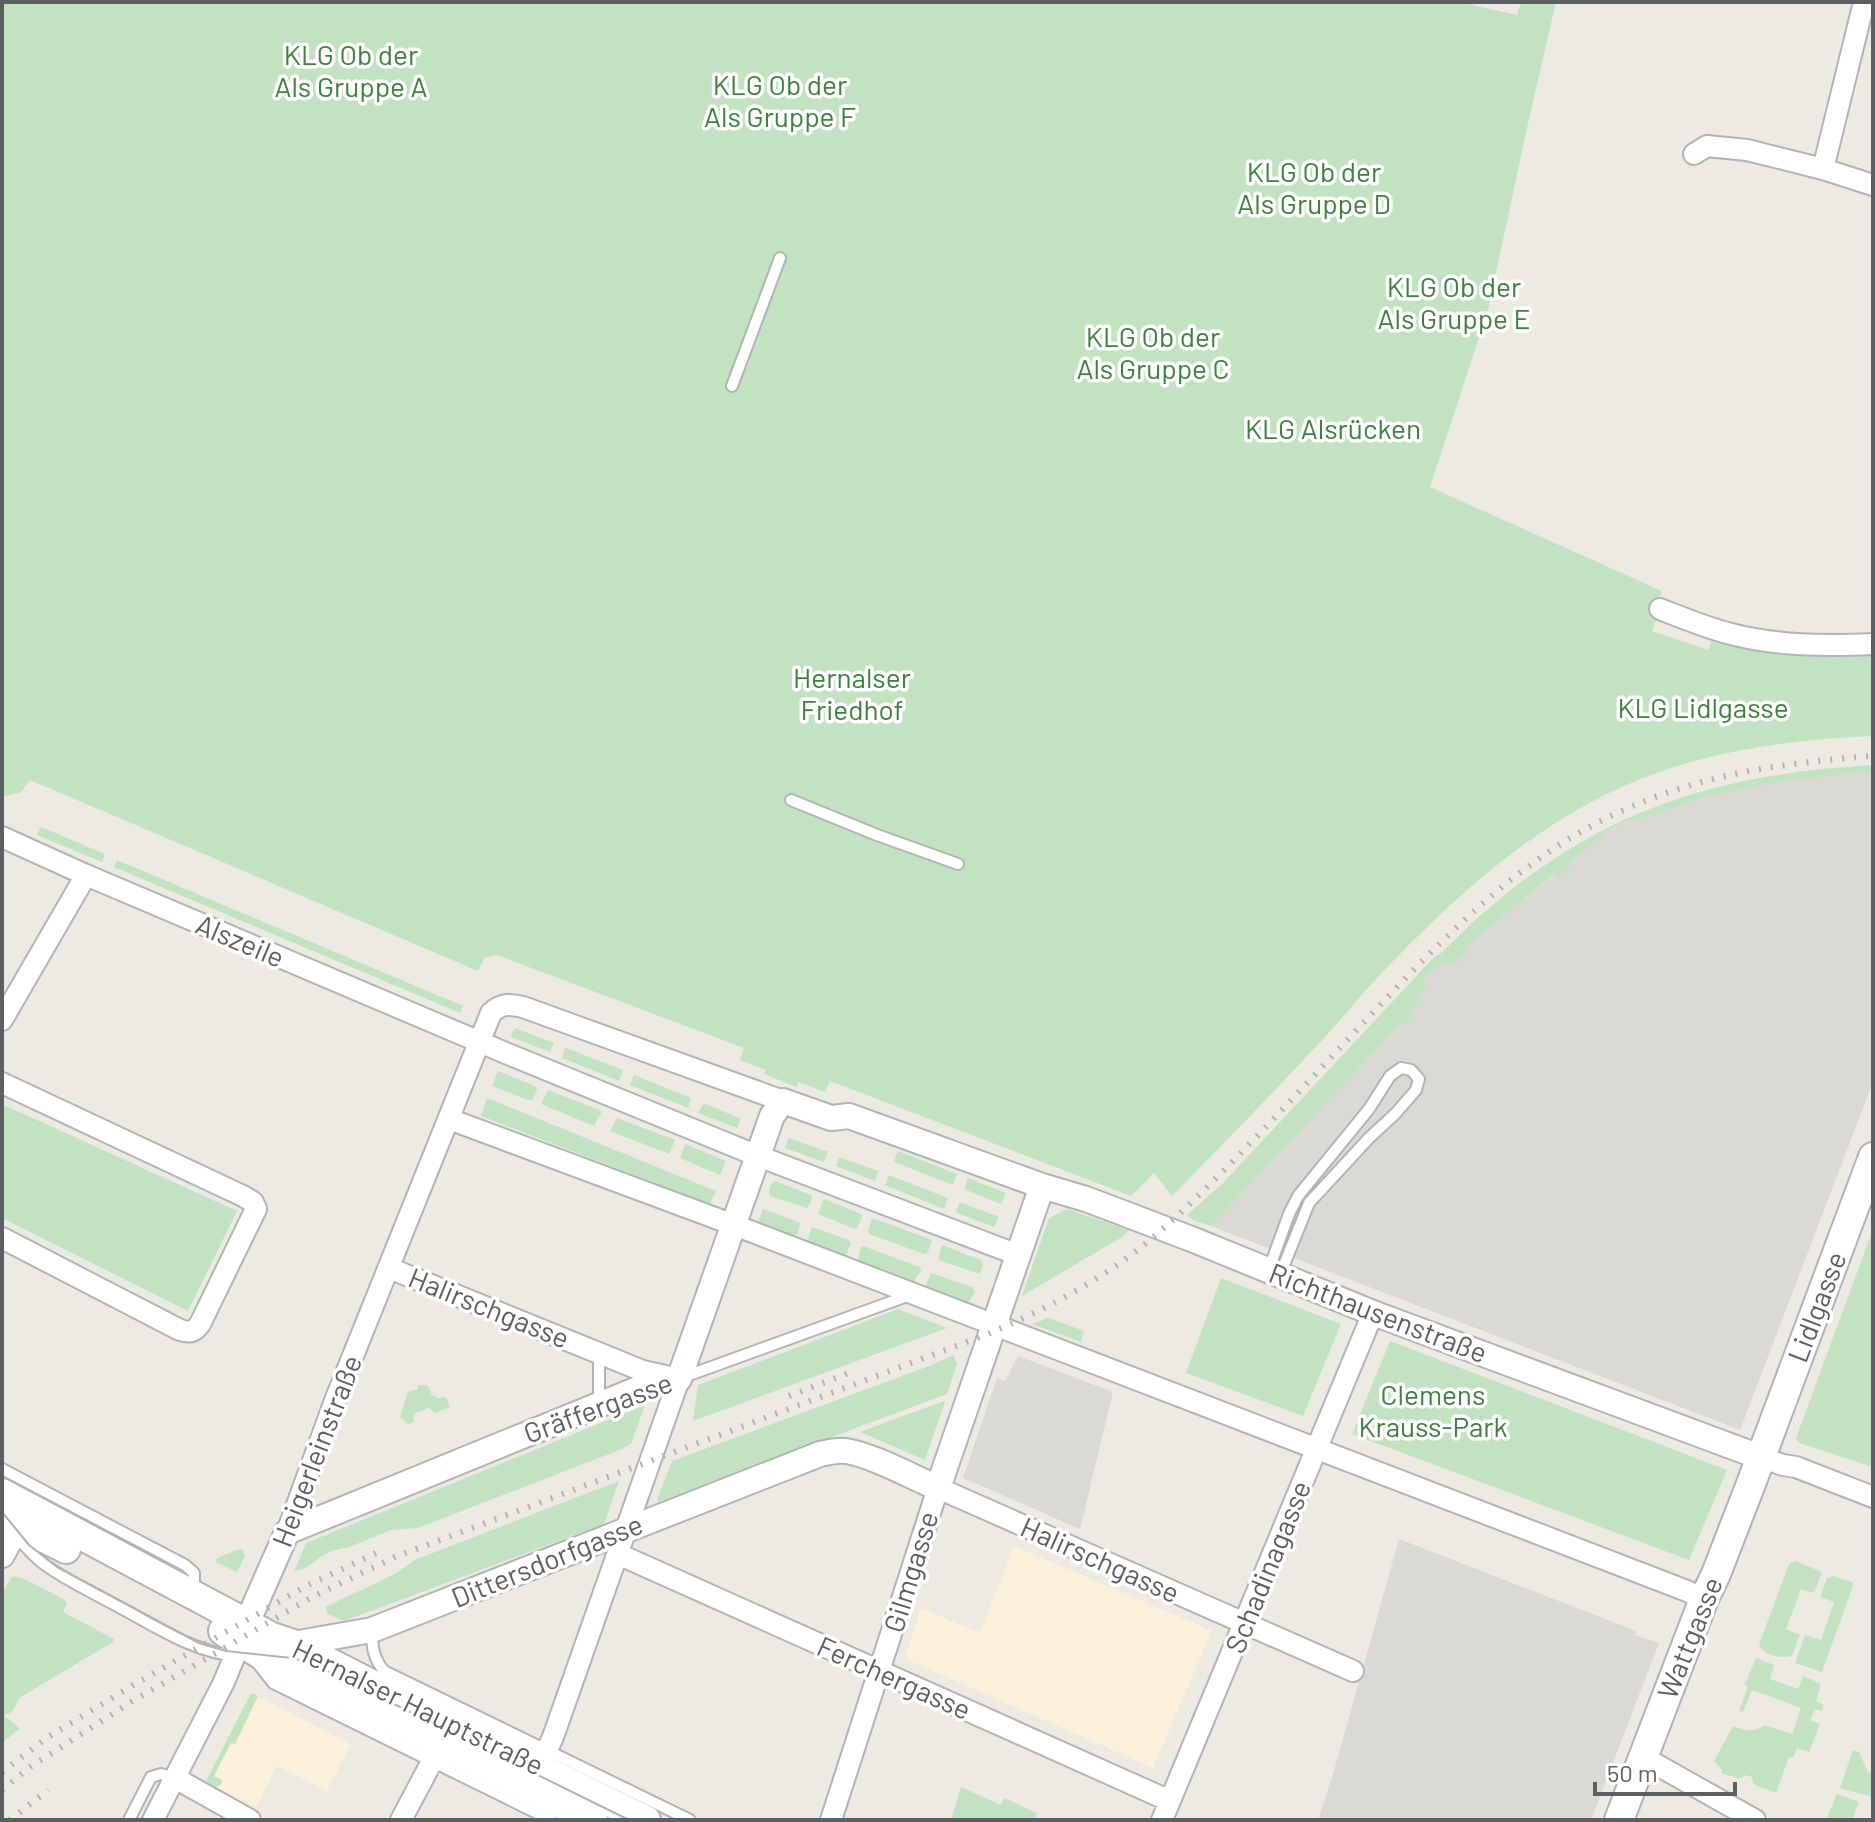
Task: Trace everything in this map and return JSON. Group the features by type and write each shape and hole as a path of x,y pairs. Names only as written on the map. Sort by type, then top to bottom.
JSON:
{"main road":[{"name":"Lidlgasse","path":"1760,1457 1873,1157"},
{"name":"Wattgasse","path":"1619,1820 1760,1457"},
{"name":"Hernalser Hauptstraße","path":"2,1493 13,1520 249,1647 443,1741 540,1774 643,1819"},
{"name":"Hernalser Hauptstraße","path":"13,1520 190,1594 249,1647"},
{"name":"Hernalser Hauptstraße","path":"249,1647 272,1637 443,1741"},
{"name":"Hernalser Hauptstraße","path":"540,1774 593,1820"}],"street":[{"path":"1823,169 1864,2"},
{"path":"1694,154 1707,146 1747,150 1873,185"},
{"path":"1660,609 1714,629 1764,640 1814,645 1873,644"},
{"name":"Alszeile","path":"2,837 479,1042 758,1156 1018,1255"},
{"path":"2,1020 86,875"},
{"name":"Heigerleinstraße","path":"153,1820 249,1647 336,1398 491,1013 500,1005 523,1007 783,1101"},
{"path":"2,1083 243,1196 253,1202 256,1209 200,1324 191,1332 180,1330 2,1238"},
{"path":"540,1774 772,1116 783,1101"},
{"name":"Richthausenstraße","path":"783,1101 831,1118 849,1116 1099,1204 1373,1313 1760,1457"},
{"path":"449,1119 733,1225 1704,1599"},
{"name":"Gilmgasse","path":"831,1820 938,1488 1042,1186"},
{"name":"Halirschgasse","path":"389,1268 643,1371 679,1379"},
{"name":"Schadinagasse","path":"1166,1811 1373,1313"},
{"name":"Gräffergasse","path":"287,1532 645,1386 679,1379"},
{"name":"Halirschgasse","path":"847,1451 1353,1671"},
{"name":"Dittersdorfgasse","path":"300,1655 372,1630 820,1454 847,1451"},
{"path":"1760,1457 1796,1467 1873,1497"},
{"path":"2,1555 13,1520"},
{"name":"Ferchergasse","path":"618,1554 880,1672 1166,1811"},
{"path":"401,1820 443,1741"},
{"path":"1643,1757 1755,1820"},
{"path":"175,1778 250,1820"}],"lane":[{"path":"732,386 780,258"},
{"path":"791,800 958,864"},
{"path":"1401,1068 1411,1070 1419,1079 1416,1090 1309,1203 1274,1273 1289,1214 1298,1196 1369,1109 1390,1076 1401,1068"},
{"name":"Gräffergasse","path":"679,1379 913,1294"},
{"path":"599,1352 599,1404"},
{"path":"2,1469 185,1565 194,1573 190,1594"},
{"name":"Hernalser Hauptstraße","path":"13,1520 33,1555 43,1564 196,1646 223,1655 249,1647 300,1655"},
{"name":"Hernalser Hauptstraße","path":"372,1630 372,1647 384,1671 540,1774 690,1820"},
{"name":"Hernalser Hauptstraße","path":"357,1689 443,1741 551,1820"},
{"path":"129,1820 151,1777 161,1774 175,1778"}],"shaded area":[{"path":"1873,772 1873,1082 1740,1430 1211,1226 1402,1023 1431,971 1449,961 1452,964 1464,948 1556,873 1558,875 1606,831 1627,821 1709,796 1791,780"},
{"path":"1018,1356 1113,1392 1080,1529 963,1478 997,1378 1005,1381"},
{"path":"1399,1539 1636,1631 1635,1635 1659,1643 1591,1820 1318,1820"},
{"path":"1014,1546 1212,1631 1153,1768 908,1660 906,1655 921,1608 980,1633"},
{"path":"251,1693 351,1744 327,1791 277,1766 256,1807 206,1781"}],"green space":[{"name":"Hernalser Friedhof","path":"2,2 1459,2 1517,15 1521,2 1556,2 1488,310 1430,487 1662,591 1654,609 1659,612 1652,631 1708,650 1712,640 1792,654 1873,655 1873,736 1740,750 1676,767 1613,791 1547,829 1486,874 1430,925 1172,1196 1154,1173 1131,1196 830,1081 825,1092 798,1082 797,1087 794,1086 740,1060 744,1048 497,955 485,957 478,971 30,780 21,792 2,797"},
{"path":"1873,765 1873,772 1791,780 1709,796 1627,821 1607,831 1569,863 1571,866 1559,876 1555,873 1465,948 1467,952 1453,964 1449,961 1431,971 1424,980 1426,983 1407,1024 1402,1023 1211,1226 1187,1215 1223,1183 1436,955 1536,871 1585,840 1636,815 1690,795 1747,780"},
{"path":"41,827 105,854 102,862 37,835"},
{"path":"117,860 463,1006 460,1013 114,867"},
{"path":"515,1028 554,1043 550,1052 511,1037"},
{"path":"566,1048 623,1070 619,1081 562,1058"},
{"path":"498,1071 535,1086 537,1089 533,1100 492,1086"},
{"path":"634,1075 691,1098 688,1108 630,1085"},
{"path":"548,1090 602,1111 594,1126 541,1104"},
{"path":"487,1098 716,1191 710,1204 481,1116"},
{"path":"704,1103 741,1119 737,1128 698,1113"},
{"path":"2,1104 237,1211 188,1311 2,1218"},
{"path":"617,1118 675,1140 669,1154 610,1131"},
{"path":"789,1138 828,1152 824,1162 785,1148"},
{"path":"685,1144 726,1161 720,1175 680,1158"},
{"path":"898,1151 957,1174 953,1185 894,1162"},
{"path":"839,1157 878,1171 875,1181 836,1166"},
{"path":"889,1175 948,1198 944,1209 885,1185"},
{"path":"968,1178 1006,1193 1001,1204 964,1189"},
{"path":"775,1181 811,1195 807,1208 770,1196 770,1187"},
{"path":"824,1199 861,1214 857,1228 818,1214"},
{"path":"960,1202 999,1217 994,1227 957,1213"},
{"path":"763,1209 801,1223 797,1234 794,1236 760,1222"},
{"path":"1067,1209 1129,1230 1022,1296 1049,1218"},
{"path":"872,1218 930,1239 932,1242 927,1253 869,1234"},
{"path":"812,1227 849,1240 851,1243 846,1256 807,1241"},
{"path":"1873,1229 1873,1467 1799,1443 1796,1438"},
{"path":"942,1245 981,1260 980,1274 938,1260"},
{"path":"863,1246 920,1267 921,1271 914,1281 858,1260"},
{"path":"931,1273 972,1287 975,1291 970,1301 928,1287"},
{"name":"Clemens Krauss-Park","path":"1221,1278 1341,1324 1303,1416 1186,1373"},
{"path":"898,1309 947,1328 693,1421 698,1385"},
{"path":"1046,1317 1084,1331 1081,1342 1032,1324"},
{"name":"Clemens Krauss-Park","path":"1390,1341 1727,1470 1689,1560 1352,1434"},
{"path":"953,1355 957,1364 947,1394 657,1500 672,1461"},
{"path":"418,1385 427,1385 430,1394 438,1398 446,1397 450,1407 435,1413 429,1408 415,1413 415,1422 408,1424 400,1417 408,1392 418,1389"},
{"path":"944,1401 925,1460 860,1432"},
{"path":"645,1405 631,1444 622,1449 418,1528 391,1530 331,1551 294,1572 306,1543"},
{"path":"619,1481 604,1524 344,1621 328,1614 325,1607 393,1575 417,1559"},
{"path":"239,1549 245,1556 237,1572 216,1562 217,1558"},
{"path":"1795,1561 1822,1572 1814,1593 1801,1589 1786,1629 1800,1635 1792,1656 1768,1654 1759,1645 1789,1564"},
{"path":"15,1576 65,1600 67,1603 63,1612 114,1639 19,1698 13,1711 4,1716 20,1728 2,1743 2,1594"},
{"path":"1834,1576 1854,1583 1822,1672 1795,1663 1805,1635 1821,1640 1834,1602 1820,1597 1827,1578"},
{"path":"1756,1658 1774,1665 1770,1679 1798,1689 1803,1676 1821,1684 1816,1701 1824,1705 1822,1711 1815,1709 1810,1720 1820,1724 1809,1752 1797,1748 1793,1758 1789,1757 1776,1793 1755,1785 1752,1777 1744,1775 1741,1779 1721,1773 1714,1761 1733,1726 1753,1730 1764,1725 1792,1734 1801,1708 1752,1690 1743,1712 1739,1711 1748,1687 1745,1684"},
{"path":"251,1693 258,1696 235,1744 231,1743 214,1776 222,1780 221,1785 216,1787 206,1781"},
{"path":"1853,1750 1859,1752 1870,1773 1873,1764 1873,1797 1840,1788"},
{"path":"961,1787 1001,1805 1004,1798 1037,1813 1034,1820 951,1820"},
{"path":"1837,1794 1859,1802 1852,1820 1826,1820"}],"tram line":[{"path":"2,1512 29,1545 57,1567 199,1643 226,1651 311,1663 629,1820"}],"railway":[{"path":"2,1790 30,1767 131,1702 314,1596 395,1557 988,1334 1070,1294 1127,1258 1192,1202 1448,936 1499,889 1554,848 1615,814 1678,789 1774,767 1873,756"},
{"path":"789,1396 849,1373"},
{"path":"2,1772 48,1737 135,1684 308,1585 385,1549"},
{"path":"10,1820 48,1790"}],"park label":[{"name":"KLG Ob der Als Gruppe A","path":"351,71"},
{"name":"KLG Ob der Als Gruppe F","path":"780,101"},
{"name":"KLG Ob der Als Gruppe D","path":"1314,188"},
{"name":"KLG Ob der Als Gruppe E","path":"1454,303"},
{"name":"KLG Ob der Als Gruppe C","path":"1153,353"},
{"name":"KLG Alsrücken","path":"1333,429"},
{"name":"KLG Lidlgasse","path":"1703,708"}]}
